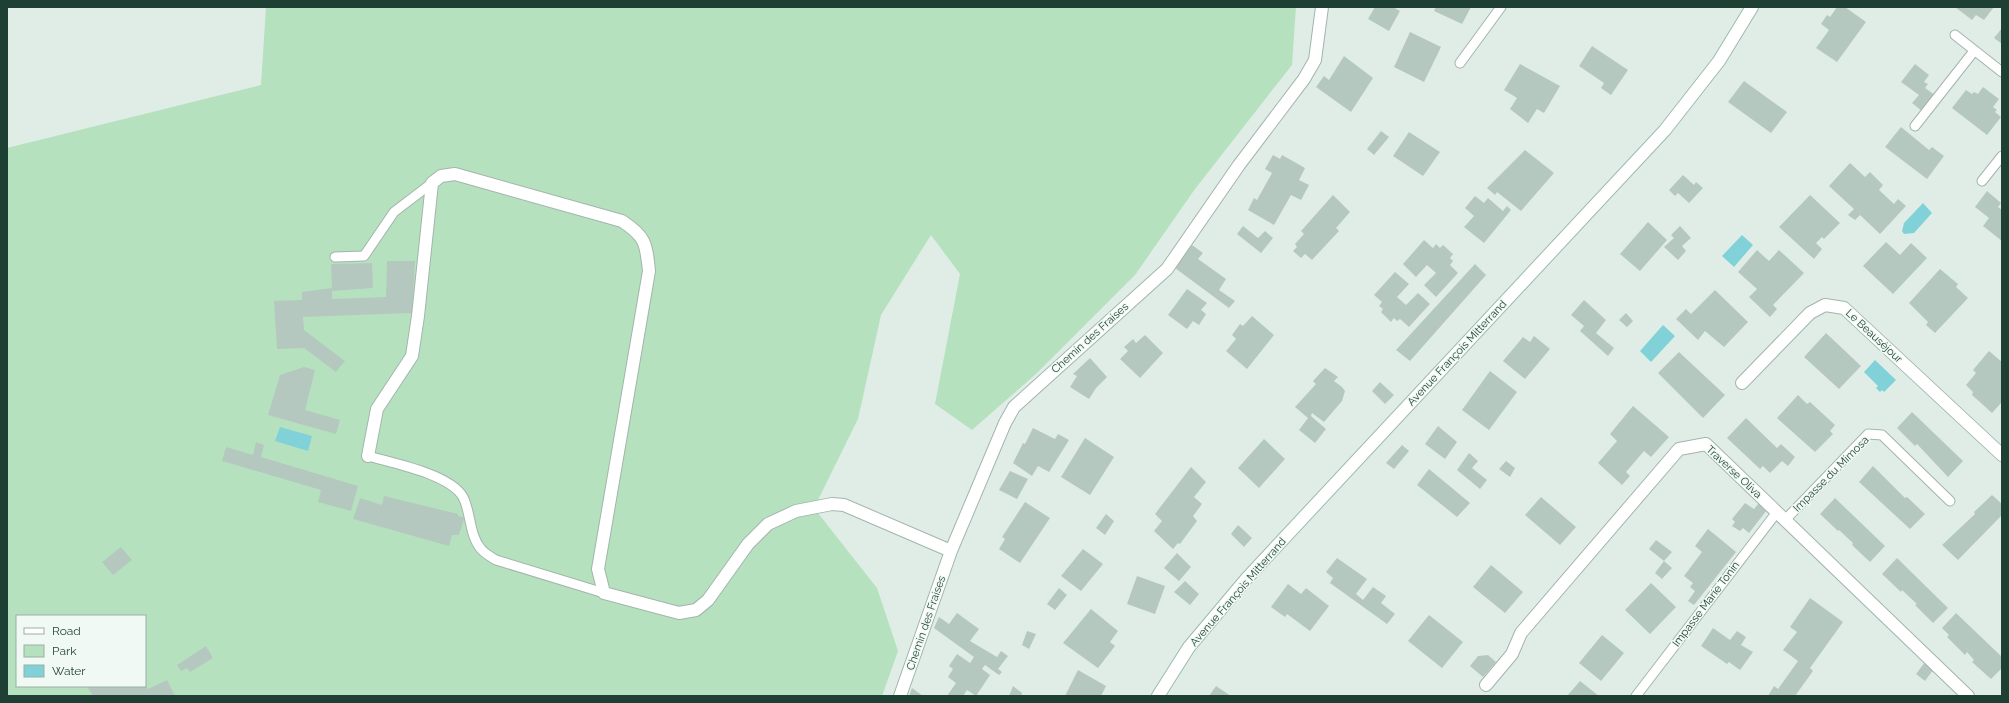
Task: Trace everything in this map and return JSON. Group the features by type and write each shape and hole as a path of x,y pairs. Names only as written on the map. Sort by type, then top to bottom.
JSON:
{"street":[{"name":"Chemin des Fraises","path":"900,696 951,551 1005,423 1014,407 1167,269 1239,165 1304,79 1315,60 1322,7"},
{"name":"Avenue François Mitterrand","path":"1158,696 1190,647 1247,578 1666,130 1719,60 1752,7"},
{"path":"368,456 377,409 412,356 418,316 432,183 441,176 455,174 622,221 637,231 646,245 649,271 598,569 604,592 679,613 696,610 708,600 748,544 768,524 796,511 832,504 850,508 951,551"},
{"name":"Le Beauséjour","path":"1742,383 1810,313 1825,305 1844,308 2002,455"},
{"name":"Traverse Oliva","path":"1486,685 1512,654 1521,633 1679,449 1706,444 1968,696"}],"lane":[{"path":"1460,63 1502,7"},
{"path":"1955,35 2002,72"},
{"path":"1915,126 1974,51"},
{"path":"1982,181 2002,156"},
{"path":"335,257 364,256 394,212 432,183"},
{"name":"Impasse du Mimosa","path":"1781,516 1868,434 1882,436 1950,501"},
{"path":"368,456 435,475 462,495 467,506 474,535 480,549 496,560 604,592"},
{"name":"Impasse Marie Tonin","path":"1636,696 1781,516"}],"green space":[{"path":"266,7 1296,7 1292,65 1195,189 1135,275 1037,373 972,430 935,404 960,274 931,235 881,315 858,419 814,508 877,588 898,651 882,696 7,696 7,148 261,85"}],"water":[{"path":"1923,203 1932,213 1914,233 1904,234 1902,231 1904,223"},
{"path":"1742,235 1753,245 1734,267 1722,256"},
{"path":"1663,325 1675,336 1651,362 1640,351"},
{"path":"1875,360 1896,380 1884,392 1882,390 1880,392 1876,388 1878,386 1864,372"},
{"path":"280,427 312,436 308,451 275,441"}],"building":[{"path":"1375,7 1393,7 1400,11 1389,31 1368,19"},
{"path":"1436,7 1471,7 1462,24 1434,11"},
{"path":"1837,7 1845,7 1866,22 1837,62 1816,48 1829,30 1821,24 1827,15 1830,17"},
{"path":"1955,7 1994,7 1984,20 1976,15 1972,20"},
{"path":"2002,28 2002,44 1994,38"},
{"path":"1410,32 1441,47 1424,82 1394,67"},
{"path":"1592,46 1628,70 1611,95 1601,88 1604,83 1579,66"},
{"path":"1344,56 1373,78 1351,112 1316,87 1324,76 1329,80"},
{"path":"1520,64 1560,86 1544,113 1537,109 1528,123 1510,109 1517,98 1504,90"},
{"path":"1915,64 1929,75 1924,82 1928,84 1925,88 1935,95 1922,111 1912,103 1919,95 1901,82"},
{"path":"1744,81 1787,112 1771,133 1728,102"},
{"path":"1983,87 1999,99 1993,107 1997,110 1995,112 2001,117 1987,135 1952,108 1966,90 1972,94 1974,92 1978,94"},
{"path":"1901,127 1929,150 1932,147 1944,156 1927,179 1885,147"},
{"path":"1381,131 1389,137 1374,155 1367,149"},
{"path":"1409,132 1440,152 1423,176 1393,156"},
{"path":"1525,150 1554,173 1521,211 1497,192 1495,195 1487,188"},
{"path":"1273,155 1280,159 1282,155 1305,168 1299,180 1309,185 1301,200 1291,195 1274,225 1248,210 1254,198 1257,200 1272,173 1265,169"},
{"path":"1850,163 1865,177 1870,172 1883,185 1879,190 1894,204 1898,199 1906,206 1880,234 1860,215 1855,220 1848,215 1854,209 1829,186"},
{"path":"1683,175 1694,185 1696,182 1703,188 1689,203 1678,193 1675,196 1669,190"},
{"path":"1987,191 2001,203 1998,207 2002,210 2002,241 1983,226 1989,218 1975,207"},
{"path":"1333,195 1350,212 1336,228 1339,231 1312,260 1305,254 1301,258 1293,251 1297,247 1295,244 1304,234 1301,231"},
{"path":"1810,195 1840,223 1824,239 1822,237 1816,243 1822,249 1814,259 1779,227"},
{"path":"1475,196 1484,203 1488,198 1503,211 1507,206 1511,210 1484,243 1464,227 1474,216 1465,208"},
{"path":"1648,222 1667,240 1640,271 1620,254"},
{"path":"1243,226 1258,238 1265,231 1273,238 1261,253 1237,234"},
{"path":"1680,226 1691,238 1682,246 1686,251 1678,260 1664,247 1674,238 1671,235"},
{"path":"1424,240 1433,248 1436,244 1440,248 1443,245 1453,254 1450,258 1453,261 1450,265 1458,273 1436,297 1424,285 1436,273 1427,265 1416,277 1403,264"},
{"path":"1886,242 1900,255 1911,243 1927,258 1893,294 1863,266"},
{"path":"1192,245 1203,253 1198,259 1226,279 1219,290 1235,301 1229,308 1175,268"},
{"path":"1757,250 1769,261 1779,250 1804,273 1773,305 1777,309 1770,317 1749,297 1757,289 1738,272"},
{"path":"387,261 415,261 412,313 303,317 304,330 345,361 336,372 304,348 277,349 274,301 302,300 302,292 332,288 331,264 372,263 373,288 332,291 332,299 386,297"},
{"path":"1475,264 1486,275 1410,361 1396,350"},
{"path":"1940,269 1958,284 1956,287 1968,298 1935,333 1926,325 1928,322 1909,303"},
{"path":"1395,272 1409,284 1397,297 1406,305 1418,293 1430,304 1409,327 1400,319 1397,321 1394,318 1391,322 1381,312 1383,309 1379,306 1382,302 1374,295"},
{"path":"1187,289 1207,303 1201,310 1206,314 1199,325 1193,321 1187,329 1168,315"},
{"path":"1715,290 1748,322 1724,347 1705,331 1698,340 1676,319 1686,309 1691,314"},
{"path":"1584,300 1606,320 1596,333 1614,348 1608,356 1580,331 1584,326 1571,315"},
{"path":"1626,313 1633,321 1627,327 1619,320"},
{"path":"1252,316 1274,335 1247,369 1226,351 1236,339 1232,335 1240,324 1243,326"},
{"path":"1826,333 1861,366 1839,389 1804,357"},
{"path":"1145,335 1163,353 1140,378 1120,359 1128,351 1124,347 1133,339 1136,343"},
{"path":"1534,336 1550,349 1525,379 1503,361 1523,337 1530,342"},
{"path":"1989,351 2002,362 2002,402 1992,413 1972,395 1973,392 1966,385 1976,373 1973,370"},
{"path":"1679,352 1725,395 1703,418 1658,373"},
{"path":"1090,358 1107,377 1096,388 1089,399 1070,387 1077,376 1073,374"},
{"path":"304,367 315,370 305,410 340,420 336,434 268,415 280,375"},
{"path":"1325,368 1338,377 1334,381 1345,391 1342,401 1324,422 1312,413 1311,416 1326,429 1315,443 1299,430 1308,418 1295,407 1316,384 1313,381"},
{"path":"1490,371 1517,392 1489,430 1462,410"},
{"path":"1380,382 1394,395 1385,404 1372,391"},
{"path":"1798,395 1807,404 1810,402 1835,425 1830,431 1833,434 1815,452 1777,418"},
{"path":"1633,406 1669,437 1651,457 1644,451 1626,472 1630,476 1622,485 1598,463 1617,441 1610,434"},
{"path":"1912,412 1963,461 1948,477 1917,444 1915,446 1897,428"},
{"path":"1746,418 1777,448 1781,444 1795,457 1788,466 1782,461 1770,473 1763,466 1760,469 1727,438"},
{"path":"1438,426 1457,442 1445,459 1425,444"},
{"path":"1033,428 1055,439 1058,434 1069,440 1049,472 1038,466 1032,476 1013,463 1023,443 1025,444"},
{"path":"1085,438 1114,457 1090,495 1061,477"},
{"path":"1264,439 1285,459 1259,488 1238,468"},
{"path":"256,442 264,445 261,457 358,486 351,511 318,502 321,490 222,461 226,447 253,455"},
{"path":"1402,445 1409,451 1394,469 1386,463"},
{"path":"1469,453 1478,461 1472,468 1487,480 1480,489 1457,470"},
{"path":"1506,461 1515,468 1510,477 1499,469"},
{"path":"1873,466 1905,498 1907,497 1925,514 1910,529 1859,482"},
{"path":"1191,467 1206,482 1194,497 1202,504 1193,516 1197,521 1180,544 1178,543 1173,549 1154,531 1162,521 1155,514"},
{"path":"1429,469 1470,503 1457,517 1417,485"},
{"path":"1010,471 1028,479 1017,499 999,490"},
{"path":"1992,495 2002,504 2002,515 1958,560 1942,545 1975,514 1974,512"},
{"path":"384,496 458,514 458,516 463,517 464,519 459,535 452,535 449,546 353,519 360,498 382,505"},
{"path":"1541,497 1576,527 1560,545 1525,515"},
{"path":"1835,498 1885,546 1870,562 1852,545 1853,543 1820,514"},
{"path":"1025,502 1050,518 1020,563 999,549 1005,539 1002,537"},
{"path":"1745,503 1754,509 1759,503 1767,510 1749,533 1743,528 1740,531 1732,526 1735,522 1732,519"},
{"path":"1106,514 1114,521 1105,535 1096,528"},
{"path":"1238,525 1252,538 1244,547 1231,534"},
{"path":"1708,529 1736,552 1694,605 1688,601 1695,591 1690,587 1693,583 1684,576 1702,552 1695,546"},
{"path":"1656,540 1672,552 1664,561 1649,549"},
{"path":"121,547 132,560 113,575 102,562"},
{"path":"1083,549 1103,564 1081,591 1061,576"},
{"path":"1177,553 1191,567 1179,581 1164,568"},
{"path":"1337,558 1367,579 1356,594 1363,600 1373,587 1386,596 1381,603 1395,614 1387,624 1330,583 1333,578 1326,572"},
{"path":"1897,558 1948,608 1933,623 1915,605 1917,604 1902,590 1901,592 1882,574"},
{"path":"1664,561 1672,568 1662,579 1655,573"},
{"path":"1491,565 1523,592 1505,613 1473,587"},
{"path":"1137,576 1165,586 1155,614 1127,604"},
{"path":"1185,581 1199,594 1190,605 1174,592"},
{"path":"1651,583 1676,607 1650,634 1625,610"},
{"path":"1288,584 1301,594 1306,588 1329,606 1310,631 1287,614 1285,617 1271,607"},
{"path":"1059,588 1067,595 1055,610 1047,604"},
{"path":"1810,598 1843,622 1810,668 1813,671 1795,696 1768,696 1774,686 1778,689 1798,661 1783,650 1797,632 1790,627"},
{"path":"1091,609 1118,631 1110,642 1115,646 1098,668 1063,643"},
{"path":"957,613 979,629 970,641 997,657 1001,651 1008,656 998,669 1002,672 999,675 985,665 982,669 990,675 976,696 967,690 963,696 947,696 956,683 948,677 953,669 949,666 957,654 970,663 974,657 934,628 939,617 949,624"},
{"path":"1956,613 2002,657 2002,668 1991,679 1972,662 1974,660 1967,652 1965,655 1947,637 1949,635 1942,628"},
{"path":"1429,615 1463,642 1442,668 1408,641"},
{"path":"1713,628 1730,640 1737,631 1746,637 1741,645 1753,652 1740,670 1729,662 1727,664 1701,646"},
{"path":"1027,631 1036,634 1029,649 1022,645"},
{"path":"1602,635 1624,653 1601,681 1579,663"},
{"path":"206,646 213,658 190,672 187,668 181,671 177,665"},
{"path":"1488,655 1496,662 1483,677 1470,666 1478,656"},
{"path":"1925,662 1933,670 1925,681 1916,674"},
{"path":"1078,670 1106,686 1101,696 1065,696"},
{"path":"167,680 175,696 93,696 88,688 146,687 146,686 148,689"},
{"path":"1580,681 1599,696 1567,696"},
{"path":"1013,686 1022,693 1021,696 1009,696"},
{"path":"1216,686 1231,696 1209,696"},
{"path":"912,688 923,696 909,696"}]}
